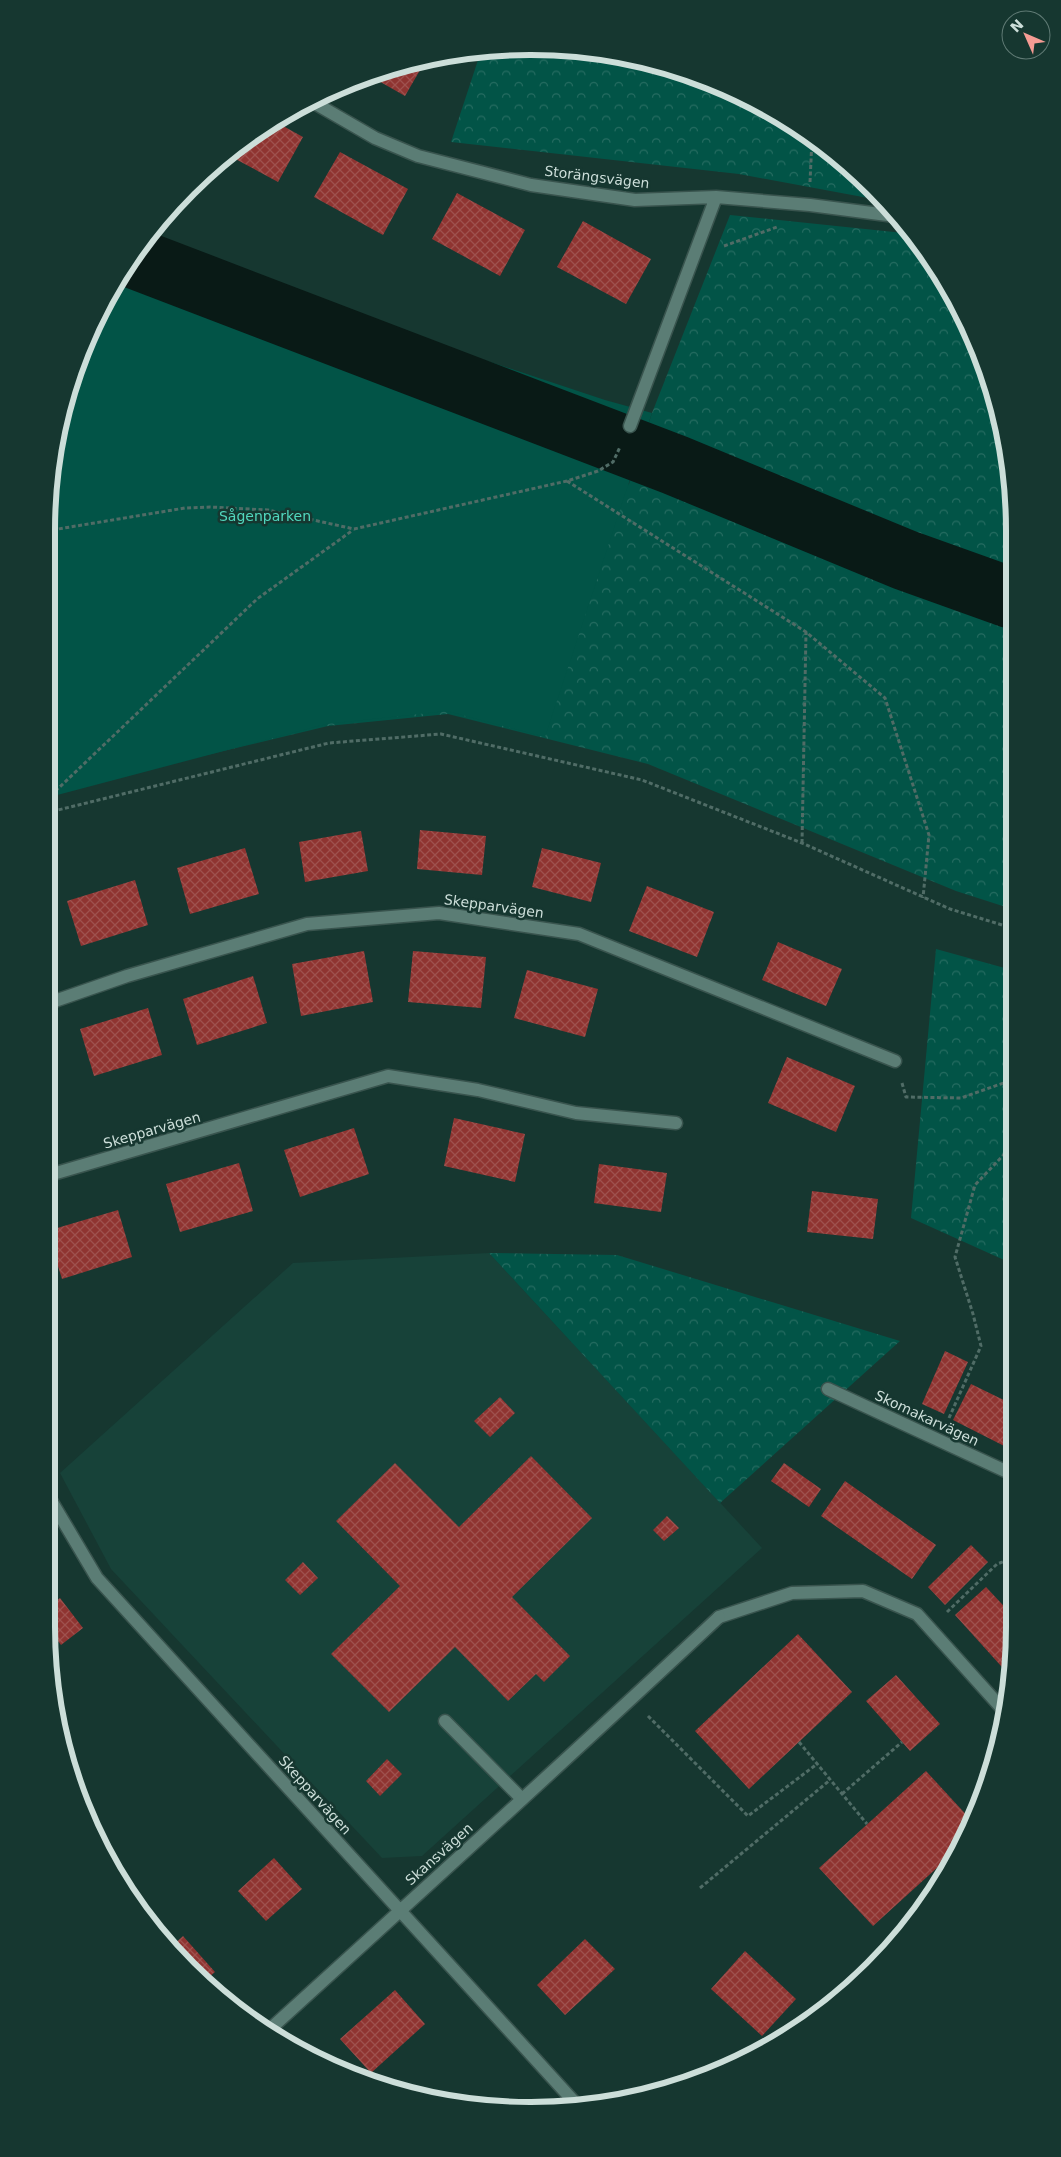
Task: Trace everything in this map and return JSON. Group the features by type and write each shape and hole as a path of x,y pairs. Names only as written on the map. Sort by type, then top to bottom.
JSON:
{"street":[{"name":"Storängsvägen","path":"318,105 375,138 418,156 531,185 635,200 716,197 810,205 886,215"},
{"path":"630,426 716,197"},
{"name":"Skepparvägen","path":"55,1001 127,976 307,924 438,913 579,934 895,1061"},
{"name":"Skepparvägen","path":"55,1173 388,1076 478,1090 576,1113 676,1123"},
{"name":"Skomakarvägen","path":"828,1389 1006,1471"},
{"name":"Skepparvägen","path":"55,1507 96,1578 573,2100"},
{"name":"Skansvägen","path":"273,2026 631,1700 719,1617 792,1592 864,1591 918,1614 999,1705"},
{"path":"445,1721 522,1799"}],"path":[{"path":"810,205 812,147"},
{"path":"694,256 786,224"},
{"path":"55,791 257,599 354,530 567,481 598,471 613,462"},
{"path":"567,481 806,632 885,698 929,835 923,898"},
{"path":"55,530 185,508 210,507 268,510 354,530"},
{"path":"802,844 806,632"},
{"path":"55,810 329,742 441,734 642,780 802,844 950,909 1006,926"},
{"path":"895,1061 906,1097 961,1098 1006,1083"},
{"path":"939,1440 981,1346 955,1257 975,1185 1006,1152"},
{"path":"930,1628 997,1564 1006,1561"},
{"path":"631,1700 748,1816 817,1764"},
{"path":"799,1742 867,1824"},
{"path":"842,1794 902,1742"},
{"path":"700,1888 830,1780"}],"shaded area":[{"path":"489,1253 762,1548 422,1856 382,1858 111,1569 60,1473 293,1263"}],"green space":[{"path":"530,55 593,59 654,71 712,91 741,104 795,135 820,153 871,199 739,174 451,142 479,58"},
{"path":"730,215 901,233 926,266 957,320 981,378 990,407 1002,468 1006,530 1006,907 956,891 648,764 448,714 328,726 89,783 629,484 652,413"},
{"name":"Sågenparken","path":"148,248 605,400 652,413 545,737 447,711 326,724 55,796 55,530 59,468 64,438 71,407 91,349 119,293"},
{"path":"936,949 1006,968 1006,1261 911,1218"},
{"path":"489,1253 617,1255 900,1341 720,1503"}],"building":[{"path":"421,68 405,96 377,80"},
{"path":"282,125 303,137 278,182 234,158"},
{"path":"340,152 408,189 383,235 314,197"},
{"path":"457,193 525,230 500,276 432,239"},
{"path":"583,221 651,259 626,304 557,267"},
{"path":"420,830 486,836 482,875 417,869"},
{"path":"361,831 368,871 305,882 299,842"},
{"path":"245,848 259,894 190,914 177,868"},
{"path":"542,848 601,863 591,902 532,887"},
{"path":"135,880 148,925 81,946 67,901"},
{"path":"647,886 714,912 697,957 629,931"},
{"path":"778,942 842,969 826,1006 762,980"},
{"path":"364,951 373,1002 301,1016 292,964"},
{"path":"413,951 486,957 481,1008 408,1002"},
{"path":"527,970 598,989 585,1037 514,1018"},
{"path":"253,976 267,1023 197,1045 183,999"},
{"path":"148,1008 162,1055 94,1076 80,1029"},
{"path":"787,1057 855,1086 836,1132 768,1103"},
{"path":"454,1118 525,1134 515,1182 444,1166"},
{"path":"354,1128 369,1174 300,1197 284,1150"},
{"path":"239,1163 253,1211 180,1232 166,1184"},
{"path":"599,1164 667,1173 661,1212 594,1203"},
{"path":"812,1191 878,1199 873,1239 807,1232"},
{"path":"118,1210 132,1257 62,1279 55,1257 55,1229"},
{"path":"945,1351 968,1362 944,1414 922,1404"},
{"path":"971,1384 1006,1401 1006,1447 953,1420"},
{"path":"500,1397 515,1413 490,1437 474,1421"},
{"path":"531,1456 592,1518 512,1597 570,1656 544,1682 536,1674 508,1701 455,1647 389,1712 331,1654 400,1586 336,1521 395,1463 459,1527"},
{"path":"784,1463 821,1489 809,1507 771,1481"},
{"path":"845,1481 936,1545 912,1579 821,1516"},
{"path":"667,1516 679,1528 664,1541 653,1530"},
{"path":"971,1545 988,1562 945,1605 928,1587"},
{"path":"303,1562 318,1578 300,1595 285,1580"},
{"path":"986,1587 1006,1608 1004,1669 955,1615"},
{"path":"60,1598 83,1628 61,1645 55,1637 55,1602"},
{"path":"798,1634 852,1692 749,1789 695,1731"},
{"path":"896,1675 940,1724 910,1751 866,1701"},
{"path":"387,1759 402,1774 380,1796 366,1781"},
{"path":"926,1771 967,1815 943,1863 873,1926 819,1868"},
{"path":"274,1858 302,1889 266,1921 238,1891"},
{"path":"183,1936 215,1972 209,1977 176,1943"},
{"path":"585,1939 615,1969 565,2015 537,1985"},
{"path":"745,1951 796,1999 762,2036 711,1989"},
{"path":"395,1990 425,2024 371,2073 340,2039"}],"waterway":[{"path":"139,260 675,465 905,560 1006,596"}]}
